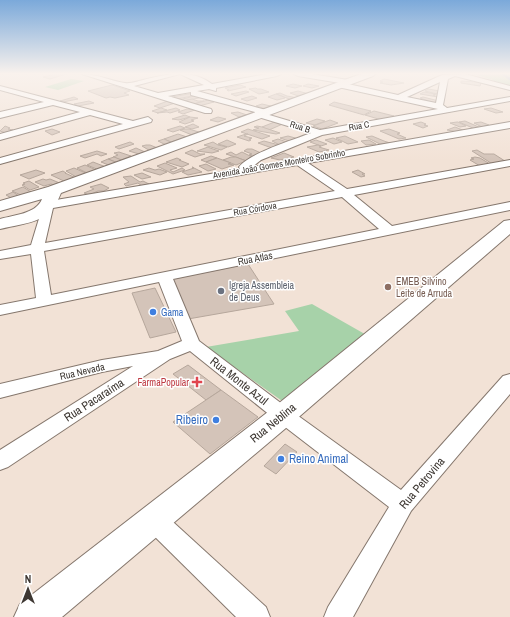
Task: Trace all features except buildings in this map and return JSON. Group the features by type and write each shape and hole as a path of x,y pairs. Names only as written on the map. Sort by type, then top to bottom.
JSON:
{"main road":[{"path":"0,206 19,201 37,202 290,103"},
{"path":"0,224 29,218 39,213 51,197"},
{"name":"Rua Neblina","path":"33,617 283,415 510,225"}],"street":[{"path":"0,115 50,103"},
{"path":"56,103 133,124"},
{"path":"179,103 208,112"},
{"name":"Rua B","path":"232,103 320,133"},
{"path":"412,103 439,115"},
{"path":"431,139 439,115 441,103"},
{"name":"Rua C","path":"238,171 257,158 320,133 439,115 493,103"},
{"path":"0,137 90,112"},
{"path":"0,161 148,120"},
{"name":"Avenida João Gomes Monteiro Sobrinho","path":"51,197 238,171 510,125"},
{"path":"298,161 345,193 390,231"},
{"name":"Rua Córdova","path":"0,255 510,163"},
{"path":"44,300 37,248 51,197"},
{"name":"Rua Atlas","path":"0,310 510,206"},
{"path":"165,277 192,344"},
{"name":"Rua Monte Azul","path":"192,344 283,415 403,504"},
{"name":"Rua Pacaraíma","path":"0,461 164,355 192,344"},
{"name":"Rua Nevada","path":"0,391 102,366 164,355"},
{"name":"Rua Petrovina","path":"338,617 403,504 510,381"},
{"path":"153,519 256,617"}],"green space":[{"path":"312,304 370,337 285,403 206,347 299,331 285,311"}],"place":[{"name":"EMEB Silvino Leite de Arruda","path":"388,287"},
{"name":"Igreja Assembleia de Deus","path":"221,291"},
{"name":"Gama","path":"153,312"},
{"name":"FarmaPopular","path":"197,382"},
{"name":"Ribeiro","path":"216,420"},
{"name":"Reino Animal","path":"281,459"}]}
